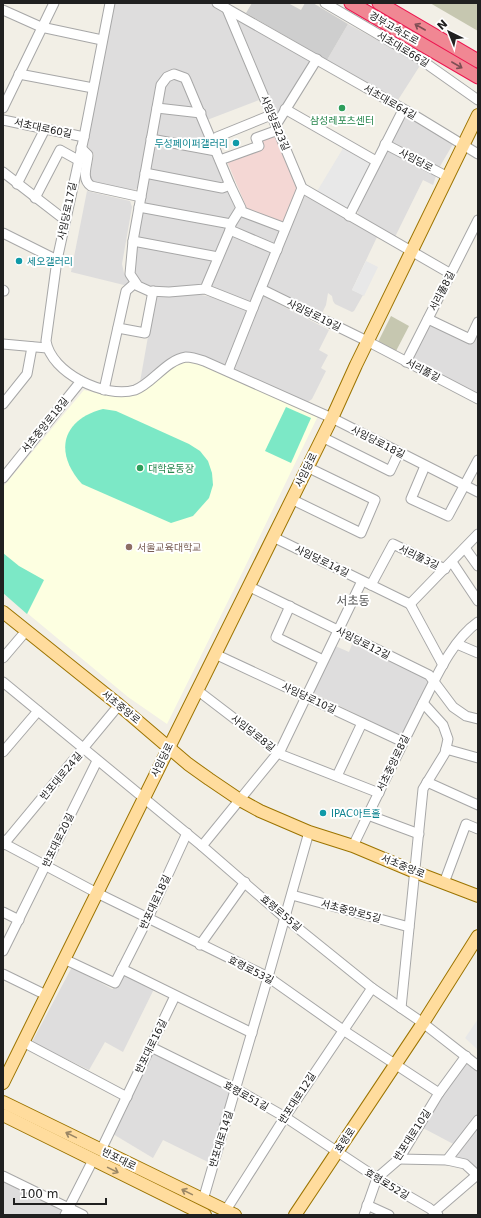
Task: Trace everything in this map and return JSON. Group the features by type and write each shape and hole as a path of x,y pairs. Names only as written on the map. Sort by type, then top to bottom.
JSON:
{"highway":[{"name":"경부고속도로","path":"351,3 477,76"},
{"name":"경부고속도로","path":"379,3 478,61"}],"main road":[{"name":"사임당로","path":"3,1083 332,418 478,115"},
{"name":"서초중앙로","path":"3,612 119,705 204,776 240,800 260,811 309,832 353,846 478,896"},
{"name":"효령로","path":"295,1215 423,1023 478,936"},
{"name":"반포대로","path":"3,1102 230,1213"},
{"name":"반포대로","path":"4,1118 202,1214"}],"street":[{"path":"3,108 41,27 54,3"},
{"name":"사임당로17길","path":"47,348 47,331 57,260 84,137 110,3"},
{"name":"서초대로64길","path":"217,3 478,154"},
{"name":"서초대로66길","path":"325,3 417,57 478,100"},
{"name":"사임당로23길","path":"226,9 302,188"},
{"path":"3,10 41,27 102,40"},
{"path":"220,160 259,146 256,138 277,128 285,110 316,59"},
{"path":"19,74 93,88"},
{"path":"205,289 230,226 241,208 186,80 185,78 174,74 167,77 161,85 133,241 130,274 135,283 142,288 153,291 169,292 205,289 253,308"},
{"path":"157,108 200,113"},
{"path":"285,110 376,161"},
{"path":"349,216 403,110"},
{"path":"217,136 271,115"},
{"name":"서초대로60길","path":"3,120 84,137"},
{"path":"17,184 45,129"},
{"path":"151,140 216,151"},
{"name":"사임당로","path":"385,144 448,177"},
{"path":"81,148 88,155 85,178 88,184 91,186 141,197"},
{"path":"35,198 60,150 78,160"},
{"path":"3,172 65,220"},
{"path":"145,173 222,188 230,185"},
{"path":"228,371 302,188 450,274"},
{"path":"140,207 230,226 277,250"},
{"path":"240,211 285,228"},
{"name":"서리풀8길","path":"406,362 478,220"},
{"path":"3,233 57,260"},
{"path":"133,241 218,257"},
{"path":"104,390 126,291 135,283"},
{"name":"사임당로19길","path":"261,289 368,341"},
{"path":"118,328 144,333 153,291"},
{"path":"428,318 470,339 478,322"},
{"name":"서리풀길","path":"368,341 478,399"},
{"path":"3,344 47,348 58,364 81,381 104,390 129,391 137,389 167,367 185,358 204,361 332,418"},
{"path":"4,402 27,374 32,347"},
{"name":"서초중앙로18길","path":"3,478 6,467 81,381"},
{"name":"사임당로18길","path":"332,418 478,492"},
{"path":"322,437 390,471 399,452"},
{"path":"425,466 411,499 448,516 478,460"},
{"path":"292,499 361,533 375,500 307,467"},
{"name":"서리풀3길","path":"410,604 478,534"},
{"name":"사임당로14길","path":"273,537 410,604"},
{"name":"서리풀3길","path":"371,585 393,544 444,569"},
{"path":"465,548 478,566"},
{"path":"452,562 478,601"},
{"path":"202,846 278,753 362,581"},
{"name":"사임당로12길","path":"248,586 429,675 434,681"},
{"path":"410,604 443,665"},
{"path":"290,606 276,637 323,660"},
{"name":"서초중앙로8길","path":"353,846 434,681 467,629 478,622"},
{"path":"3,658 26,631"},
{"path":"457,644 478,653"},
{"name":"사임당로10길","path":"215,654 403,742"},
{"path":"434,681 453,707 466,716 478,719"},
{"name":"효령로55길","path":"3,682 84,748 97,761 187,833 284,916 372,988 423,1023 478,1066"},
{"name":"사임당로8길","path":"197,690 278,753 379,793"},
{"path":"401,1008 423,789 445,753 448,739 443,724 423,703"},
{"name":"반포대로24길","path":"4,843 119,705"},
{"path":"3,752 38,711"},
{"path":"337,776 362,723"},
{"path":"446,749 478,758"},
{"name":"반포대로20길","path":"3,951 97,761"},
{"path":"427,782 478,804"},
{"path":"368,815 419,834"},
{"path":"444,883 466,824 478,829"},
{"name":"반포대로14길","path":"202,1200 236,1089 309,832"},
{"name":"반포대로18길","path":"64,959 115,983 148,918 187,833"},
{"name":"효령로53길","path":"4,843 97,893 200,945 268,977 342,1030 395,1064"},
{"path":"200,945 245,882"},
{"name":"서초중앙로5길","path":"292,895 410,927"},
{"path":"3,912 18,920"},
{"path":"122,969 252,1033"},
{"path":"3,974 46,995"},
{"name":"반포대로12길","path":"230,1213 285,1117 342,1030 372,988"},
{"name":"반포대로16길","path":"100,1150 175,996"},
{"path":"23,1042 127,1097"},
{"name":"효령로51길","path":"151,1047 236,1089 285,1117 337,1152"},
{"name":"반포대로10길","path":"376,1178 399,1159 439,1094 466,1056"},
{"path":"395,1064 439,1094"},
{"path":"447,1160 478,1120"},
{"name":"효령로52길","path":"337,1152 431,1212"},
{"path":"399,1159 447,1160 465,1164 477,1175 431,1212"},
{"path":"66,1212 93,1160"},
{"path":"3,1176 66,1212 83,1215"},
{"path":"364,1215 376,1178"},
{"path":"367,1205 389,1215"}],"shaded area":[{"path":"115,3 209,3 219,8 226,19 259,100 207,120 191,78 184,73 167,72 163,74 158,82 139,186 135,190 94,184 89,178 94,154 86,144 106,40"},
{"path":"252,3 288,3 301,10 305,3 313,3 348,24 327,60 246,13"},
{"path":"430,3 478,3 478,31"},
{"path":"237,19 308,58 310,64 279,114 276,114"},
{"path":"348,24 421,64 398,100 327,60"},
{"path":"172,77 181,78 195,110 162,106 167,82"},
{"path":"160,110 199,116 212,149 156,138"},
{"path":"404,114 453,144 439,168 392,145 391,141"},
{"path":"274,132 297,189 284,222 280,224 248,211 226,159 262,145 259,139"},
{"path":"154,142 212,152 227,181 223,186 149,172"},
{"path":"342,145 372,163 348,211 316,193 342,150"},
{"path":"392,150 435,172 436,176 433,185 423,180 395,237 359,216 357,210 386,152"},
{"path":"148,175 229,188 237,208 230,220 142,205"},
{"path":"87,191 130,201 132,207 122,264 124,273 131,284 128,286 71,272"},
{"path":"305,195 377,237 352,290 363,295 352,312 335,304 332,296 328,293 326,305 322,313 273,293 266,287"},
{"path":"142,210 229,228 216,253 137,239"},
{"path":"243,215 280,231 275,246 234,227 239,216"},
{"path":"234,235 274,251 252,301 247,303 210,288 231,236"},
{"path":"136,242 216,258 205,286 156,288 142,283 134,274"},
{"path":"366,261 378,267 364,296 352,290"},
{"path":"192,293 211,297 245,310 247,314 226,364 221,366 172,358 140,382 155,297 168,297"},
{"path":"263,296 329,330 319,350 328,355 321,368 326,371 312,399 308,402 233,370"},
{"path":"391,316 409,326 395,353 377,344"},
{"path":"428,323 469,341 478,329 478,396 410,362"},
{"name":"서울교육대학교","path":"193,361 318,416 167,724 128,697 3,593 3,487 84,390 105,395 127,395 180,362"},
{"path":"353,642 428,678 429,681 404,732 399,735 315,694 311,689 333,645 349,652"},
{"path":"72,967 112,989 119,987 125,974 154,989 123,1052 105,1042 89,1070 32,1042"},
{"path":"478,1019 478,1050 465,1038"},
{"path":"153,1052 232,1093 210,1163 163,1140 153,1158 113,1134"},
{"path":"464,1062 478,1072 478,1174 451,1158 459,1147 423,1128 443,1092"},
{"path":"3,1180 63,1210 60,1215 3,1215"}],"green space":[{"path":"286,407 311,418 291,463 265,451"},
{"name":"대학운동장","path":"103,409 116,411 189,444 200,451 208,461 212,473 213,485 209,498 193,516 171,523 82,484 73,472 68,461 65,450 66,439 71,429 78,421 89,414"},
{"path":"3,553 19,566 44,580 27,614 3,593"}],"place":[{"name":"삼성레포츠센터","path":"342,108"},
{"name":"두성페이퍼갤러리","path":"236,143"},
{"name":"세오갤러리","path":"19,261"},
{"name":"대학운동장","path":"140,468"},
{"name":"서울교육대학교","path":"129,547"},
{"name":"IPAC아트홀","path":"323,813"}],"district":[{"name":"서초동","path":"353,601"}]}
